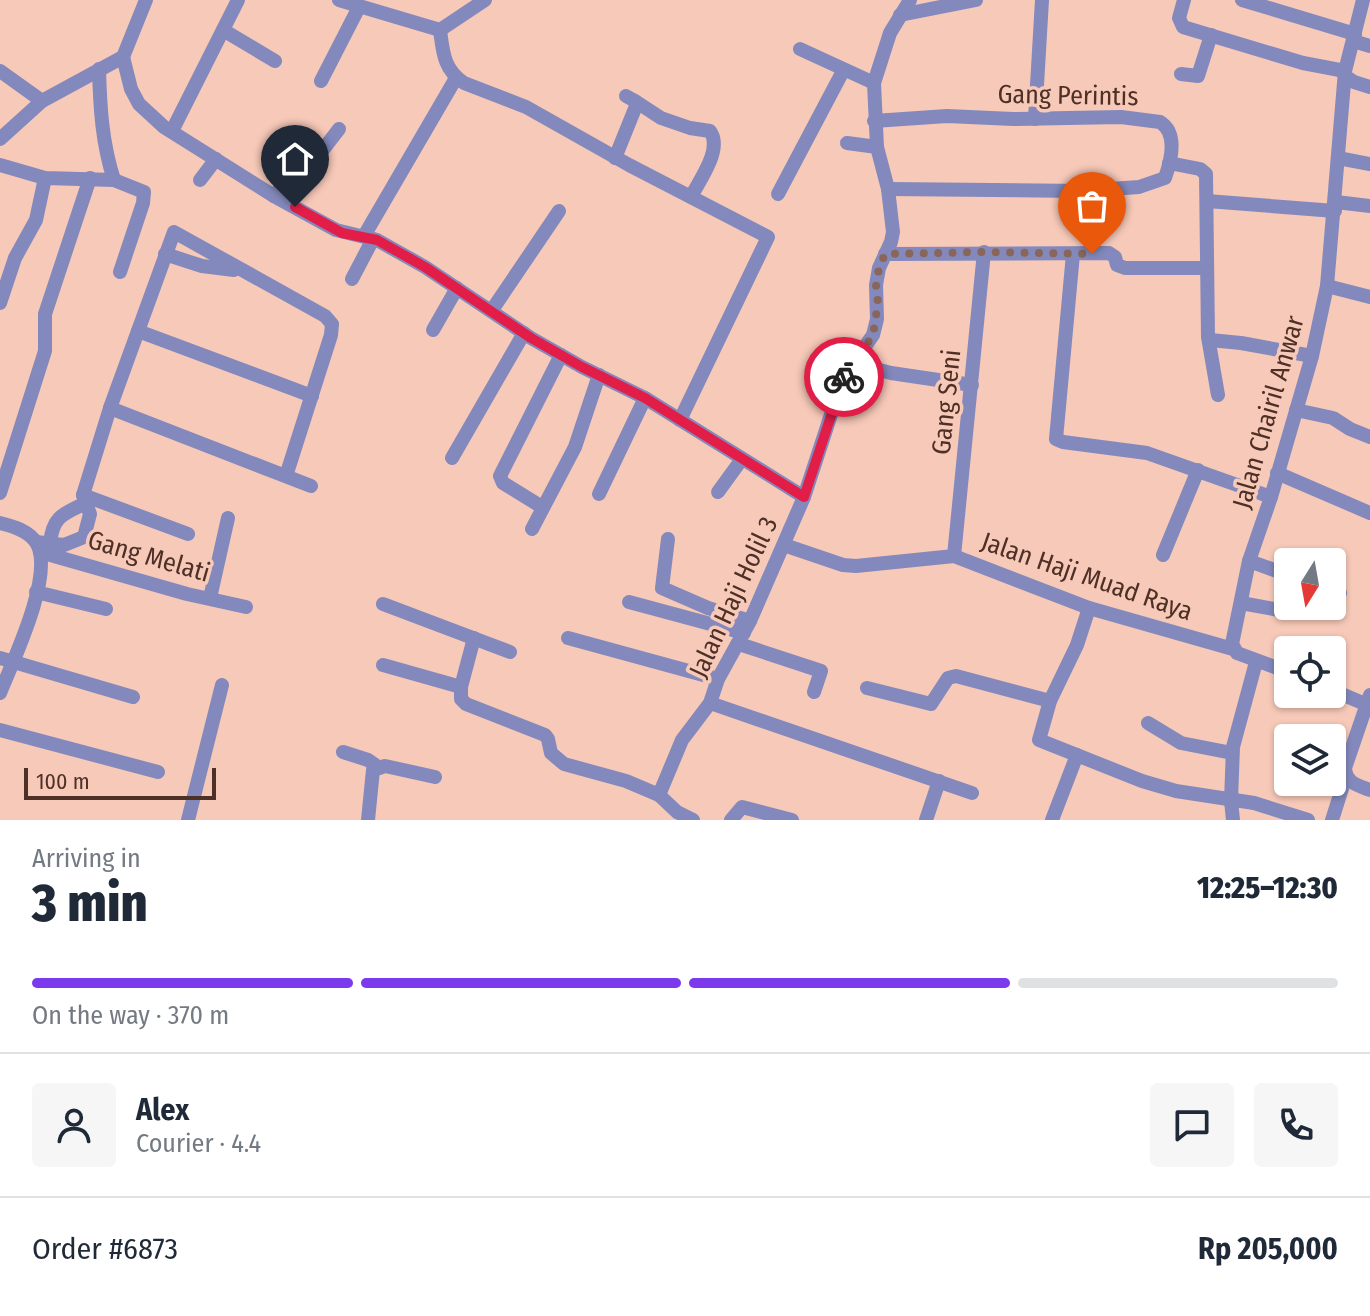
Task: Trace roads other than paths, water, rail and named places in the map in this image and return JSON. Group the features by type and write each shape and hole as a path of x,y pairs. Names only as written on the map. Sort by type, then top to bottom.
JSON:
{"street":[{"path":"146,0 123,57 131,89 139,104 172,131 274,196 336,230 369,237 457,288 561,355 645,398 804,497"},
{"path":"172,131 238,0"},
{"path":"339,0 440,30 485,0"},
{"name":"Jalan Haji Holil 3","path":"659,795 682,740 710,703 718,679 744,633 784,545 804,497 843,378 873,335 879,268 893,232 888,189 877,147 874,83 890,33 910,0"},
{"path":"900,15 976,0"},
{"path":"1035,119 1042,0"},
{"path":"1184,0 1179,18 1183,27 1345,74 1354,82 1370,87"},
{"path":"1242,0 1370,46"},
{"name":"Jalan Chairil Anwar","path":"1233,649 1249,561 1312,356 1327,286 1345,74 1363,0"},
{"path":"321,81 359,7"},
{"path":"223,30 275,61"},
{"path":"440,30 444,59 456,78 526,107 615,158 768,237 680,420"},
{"path":"1181,74 1198,76 1211,35"},
{"path":"800,49 874,83"},
{"path":"0,139 42,101 123,57"},
{"path":"99,69 100,114 106,154 114,180"},
{"path":"0,71 42,101"},
{"path":"778,194 843,71"},
{"path":"352,279 369,237 456,78"},
{"path":"615,158 636,106 630,99 661,118 710,131 714,136 713,150 691,197"},
{"name":"Gang Perintis","path":"874,121 947,116 1035,119 1121,117 1160,122 1165,125 1171,140 1169,163"},
{"path":"274,196 297,168 315,160 339,129"},
{"path":"847,143 877,147"},
{"path":"1338,158 1370,164"},
{"path":"200,180 216,159"},
{"path":"888,189 1050,192 1139,187 1165,178 1169,163 1205,171 1210,340 1218,395"},
{"path":"0,165 45,178 114,180 144,192 120,272"},
{"path":"0,303 15,258 36,220 45,178"},
{"path":"0,493 45,351 45,314 90,178"},
{"path":"1207,201 1370,206"},
{"path":"492,310 559,211"},
{"path":"42,546 64,545 84,537 90,514 85,499 110,408 174,232 330,321 331,335 286,476"},
{"name":"Gang Seni","path":"954,556 984,252"},
{"path":"885,254 1109,253 1115,257 1117,265 1125,268 1207,268"},
{"path":"165,254 202,266 239,270"},
{"path":"1073,254 1055,434 1059,441 1147,453 1271,497"},
{"path":"1327,286 1370,297"},
{"path":"433,330 457,288"},
{"path":"138,331 312,396"},
{"path":"452,458 524,333"},
{"path":"1210,340 1312,356"},
{"path":"542,507 503,483 500,476 561,355"},
{"path":"853,363 891,373 972,385"},
{"path":"532,529 575,447 599,375"},
{"path":"599,494 645,398"},
{"path":"110,408 311,486"},
{"path":"1296,410 1333,418 1370,437"},
{"path":"718,492 742,459"},
{"path":"1163,555 1198,470"},
{"path":"1277,473 1370,513"},
{"path":"85,499 188,534"},
{"path":"0,693 6,660 33,610 42,546 62,514 85,499"},
{"path":"210,598 228,518"},
{"name":"Gang Melati","path":"0,523 22,531 42,546 246,607"},
{"path":"668,539 662,588 708,608 744,633 821,671 814,692"},
{"name":"Jalan Haji Muad Raya","path":"784,545 843,565 856,566 954,556 1089,608 1233,649"},
{"path":"1249,561 1274,570"},
{"path":"36,592 106,609"},
{"path":"629,602 744,633"},
{"path":"1241,603 1274,609"},
{"path":"383,604 510,652"},
{"path":"1089,608 1077,645 1050,701 1039,740 1153,785 1254,803 1308,820"},
{"path":"474,638 461,687 461,699 466,704 545,735 557,760 626,781 659,795 677,812 695,820"},
{"path":"568,638 718,679"},
{"path":"1233,649 1256,662 1274,667"},
{"path":"6,660 133,697"},
{"path":"1233,820 1232,753 1256,662"},
{"path":"383,665 461,687"},
{"path":"867,688 931,704 948,678 956,676 1050,701"},
{"path":"188,820 222,685"},
{"path":"1346,695 1369,702 1365,724 1346,766"},
{"path":"710,703 972,793"},
{"path":"1148,723 1181,743 1232,753"},
{"path":"0,730 158,772"},
{"path":"343,752 368,760 378,767"},
{"path":"1052,820 1077,755"},
{"path":"368,820 372,772 378,767 435,777"},
{"path":"1346,776 1349,781 1370,790"},
{"path":"926,820 939,781"},
{"path":"1332,820 1340,796"},
{"path":"731,820 742,807 792,820"}]}
